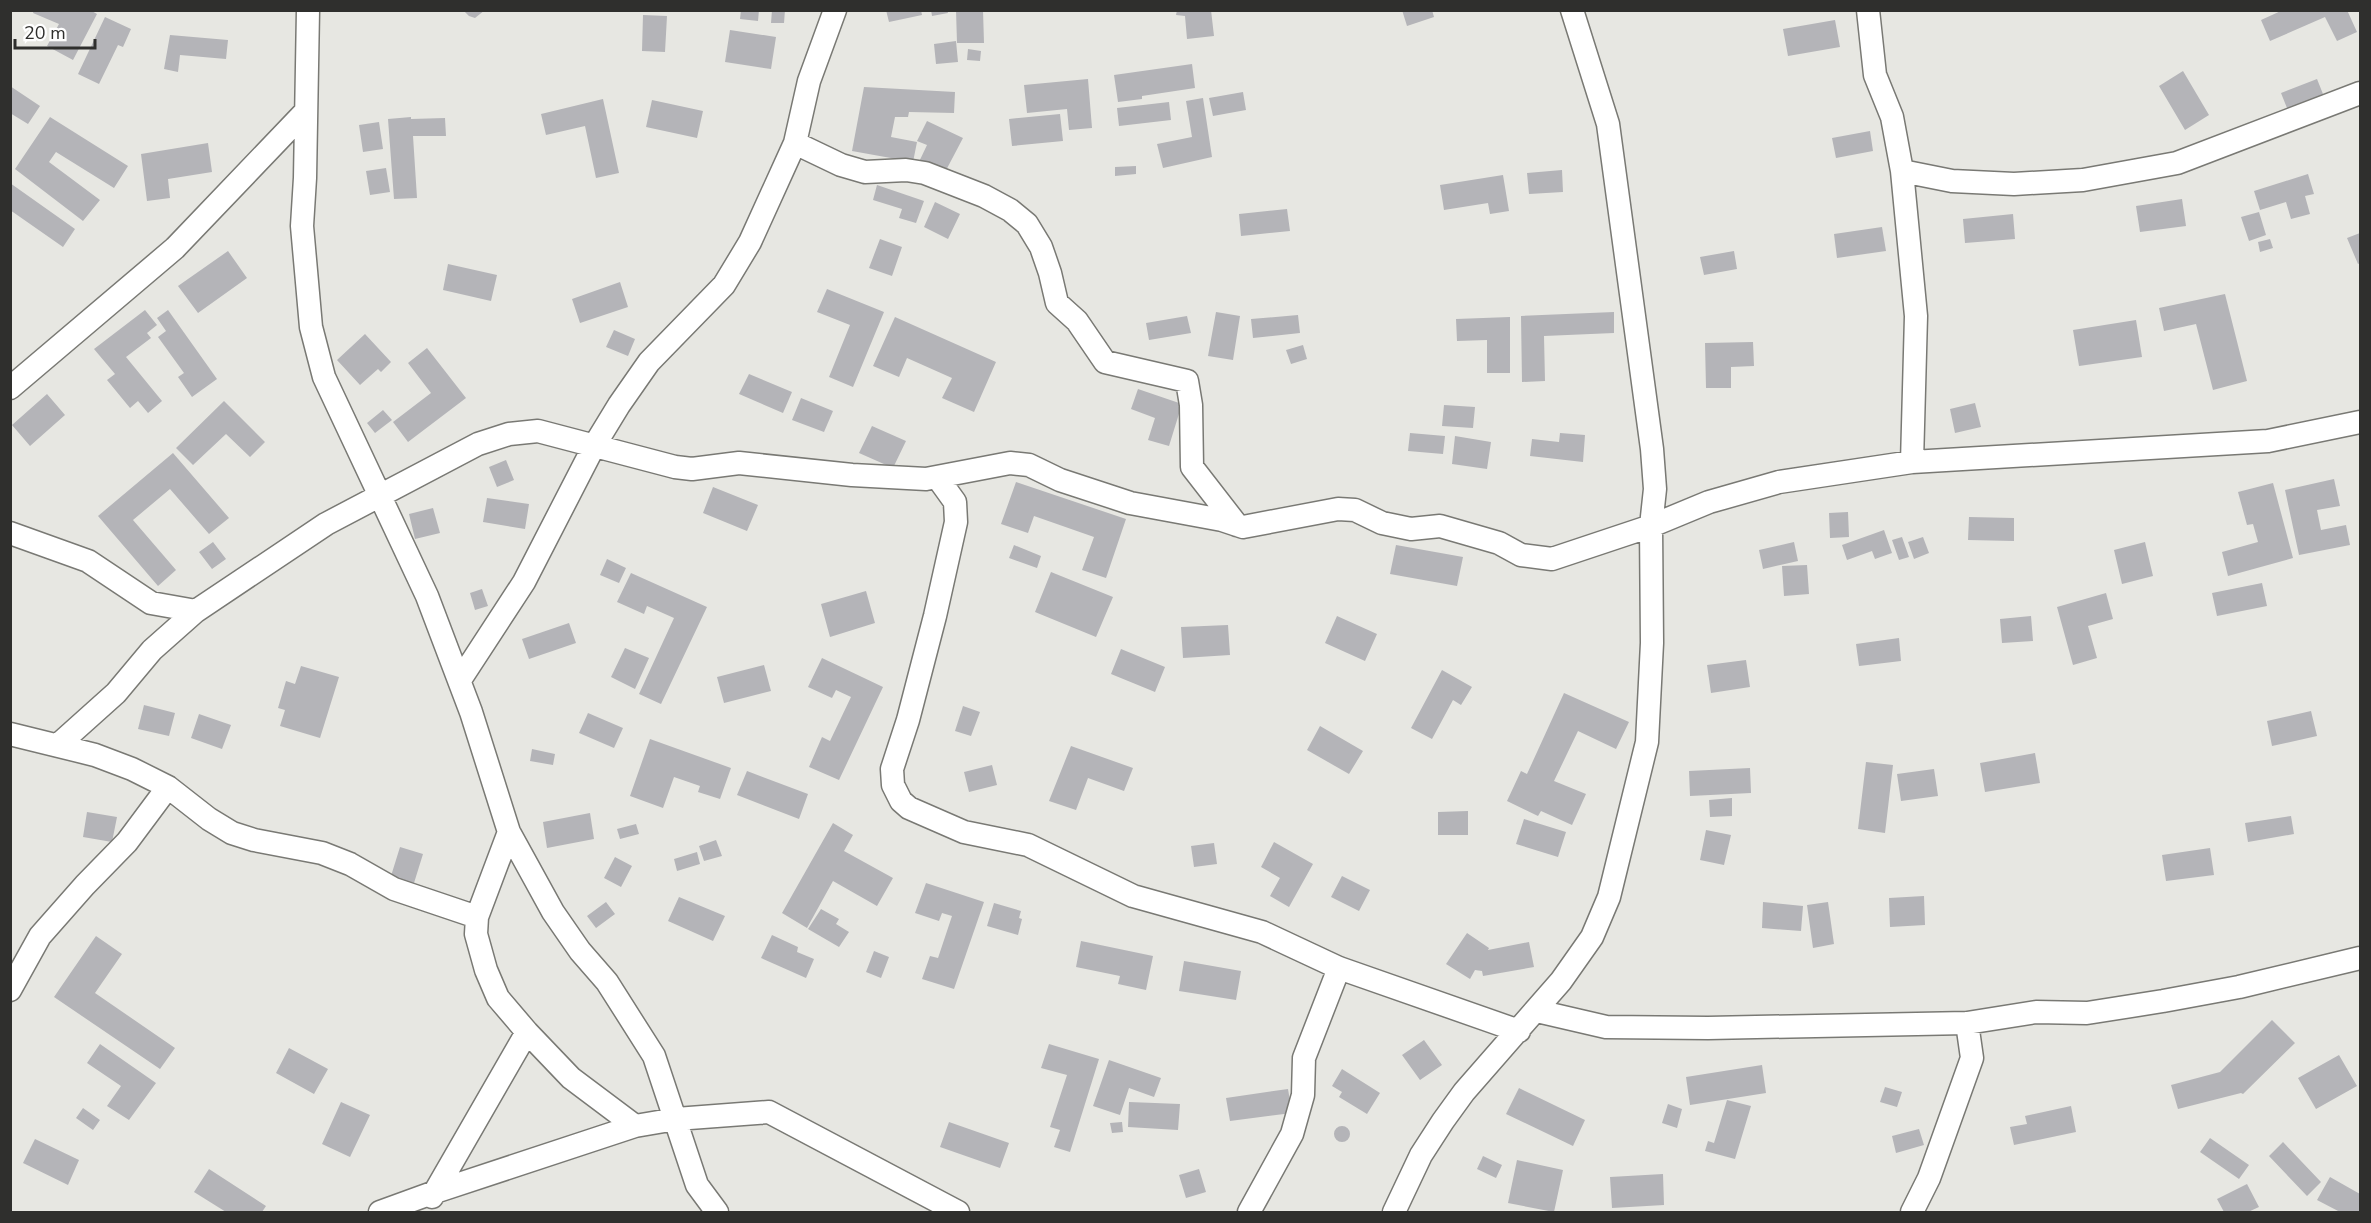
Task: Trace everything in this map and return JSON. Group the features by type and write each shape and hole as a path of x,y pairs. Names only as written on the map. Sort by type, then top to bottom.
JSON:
{"street":[{"path":"308,10 302,226 310,327 324,377 427,596 460,680 509,832 553,912 580,951 607,982 654,1056 704,1212"},
{"path":"460,680 524,582 594,446 619,405 650,362 724,285 750,242 795,143 809,81 835,10"},
{"path":"1400,1207 1421,1155 1443,1121 1464,1092 1537,1011 1592,938 1609,897 1647,742 1652,644 1651,526 1655,489 1652,449 1608,123 1572,10"},
{"path":"1868,10 1875,75 1892,117 1902,171 1916,316 1912,462"},
{"path":"1902,171 1952,181 2014,184 2084,180 2177,163 2361,93"},
{"path":"10,388 175,248 306,111"},
{"path":"795,143 841,165 865,172 906,170 926,173 984,196 1010,210 1027,224 1041,248 1057,303 1077,321 1105,362 1187,381 1191,405 1192,467 1237,525"},
{"path":"58,745 116,693 152,650 196,611 326,524 478,444 509,434 538,431 675,467 692,468 739,463 852,475 926,479 1010,463 1029,465 1060,480 1130,503 1222,520 1243,527 1338,509 1355,510 1382,523 1411,529 1440,526 1499,543 1521,555 1552,559 1651,526 1709,502 1779,482 1912,462 2268,441 2361,422"},
{"path":"937,477 956,502 956,522 908,720 892,769 893,785 901,801 909,808 964,832 1028,845 1133,896 1262,932 1339,968 1519,1031"},
{"path":"10,533 88,561 151,603 196,611"},
{"path":"10,734 95,754 168,787 209,819 232,833 254,840 322,853 351,864 394,889 477,917"},
{"path":"10,990 40,936 127,842 168,787"},
{"path":"509,832 477,917 476,934 486,970 498,998 527,1032 571,1078 635,1126"},
{"path":"1537,1011 1606,1027 1708,1028 1967,1023 2036,1012 2087,1013 2163,1001 2240,987 2361,958"},
{"path":"1249,1212 1292,1134 1303,1095 1304,1058 1339,968"},
{"path":"1912,1212 1929,1178 1972,1058 1967,1023"},
{"path":"424,1212 527,1032"},
{"path":"380,1212 635,1126 676,1119 769,1112 958,1212"},
{"path":"697,1185 717,1212"}],"building":[{"path":"34,10 90,10 97,14 73,60 47,46 59,24 33,13"},
{"path":"463,10 485,10 475,18"},
{"path":"741,10 759,10 758,21 740,19"},
{"path":"772,10 785,10 784,23 771,23"},
{"path":"886,10 921,10 922,15 889,22"},
{"path":"931,10 947,10 948,13 932,16"},
{"path":"956,10 983,10 984,43 957,43"},
{"path":"1177,10 1211,10 1214,36 1187,39 1185,16 1176,15"},
{"path":"1402,10 1432,10 1434,17 1407,26"},
{"path":"2283,10 2347,10 2357,32 2337,41 2325,17 2270,41 2261,20"},
{"path":"643,15 667,16 665,52 642,51"},
{"path":"105,17 131,29 123,47 118,45 99,84 78,74"},
{"path":"1835,20 1840,47 1788,56 1783,29"},
{"path":"730,30 776,37 771,69 725,62"},
{"path":"170,35 228,40 226,59 180,55 178,72 164,69"},
{"path":"956,41 958,62 936,64 934,44"},
{"path":"968,49 981,51 980,61 967,60"},
{"path":"1192,64 1195,88 1118,102 1114,75"},
{"path":"2183,71 2209,115 2185,130 2159,86"},
{"path":"1088,79 1092,128 1069,130 1067,109 1027,113 1024,85"},
{"path":"2317,79 2325,99 2289,113 2281,93"},
{"path":"10,86 40,106 28,124 10,113"},
{"path":"864,87 955,92 954,113 909,112 908,117 895,117 891,137 917,142 913,162 852,151"},
{"path":"1243,92 1246,110 1213,116 1209,98"},
{"path":"1203,98 1212,157 1163,168 1157,144 1192,137 1186,101"},
{"path":"603,99 619,173 596,178 585,126 546,135 541,114"},
{"path":"652,100 703,111 697,138 646,127"},
{"path":"1169,102 1171,120 1119,126 1117,108"},
{"path":"1060,114 1063,141 1012,146 1009,119"},
{"path":"50,117 128,166 114,188 56,152 49,162 100,200 83,221 15,169"},
{"path":"411,117 411,119 445,118 446,136 413,136 417,198 394,199 388,119"},
{"path":"927,121 963,138 943,176 918,164 927,145 917,141"},
{"path":"379,122 383,149 363,152 359,125"},
{"path":"1870,131 1873,151 1836,158 1832,138"},
{"path":"208,143 212,172 168,179 170,198 147,201 141,154"},
{"path":"1136,166 1136,174 1115,176 1115,167"},
{"path":"386,168 390,192 370,195 366,171"},
{"path":"1562,170 1563,192 1529,194 1527,173"},
{"path":"2308,174 2314,194 2305,196 2310,214 2291,219 2286,202 2260,210 2254,191"},
{"path":"1503,175 1509,211 1490,214 1488,203 1444,210 1440,185"},
{"path":"10,183 75,229 63,247 10,210"},
{"path":"877,185 924,201 916,223 899,218 902,209 873,200"},
{"path":"2182,199 2186,226 2140,232 2136,206"},
{"path":"935,202 960,214 948,239 924,227"},
{"path":"1287,209 1290,231 1241,236 1239,214"},
{"path":"2259,212 2266,235 2249,241 2241,217"},
{"path":"2013,214 2015,239 1965,243 1963,219"},
{"path":"1882,227 1886,251 1837,258 1834,234"},
{"path":"2360,233 2360,263 2358,264 2347,238"},
{"path":"880,239 902,247 892,276 869,268"},
{"path":"2270,239 2273,248 2260,252 2258,242"},
{"path":"228,251 247,278 198,313 178,286"},
{"path":"1734,251 1737,269 1704,275 1700,257"},
{"path":"448,264 497,275 491,301 443,290"},
{"path":"620,282 628,307 580,323 572,299"},
{"path":"827,289 884,312 853,387 829,377 850,325 817,312"},
{"path":"2225,294 2247,381 2213,390 2196,324 2164,331 2159,308"},
{"path":"145,310 157,325 147,333 151,338 126,357 162,401 148,413 138,401 130,408 107,380 115,374 94,349"},
{"path":"168,310 217,379 192,397 178,377 184,373 158,337 166,331 157,318"},
{"path":"1216,312 1240,316 1233,360 1208,356"},
{"path":"1614,312 1614,333 1544,336 1545,381 1522,382 1521,316"},
{"path":"1298,315 1300,333 1253,338 1251,319"},
{"path":"1187,316 1191,333 1149,340 1146,323"},
{"path":"895,317 996,362 974,412 942,398 952,378 907,358 899,377 873,366"},
{"path":"1510,317 1510,373 1487,373 1487,340 1457,341 1456,319"},
{"path":"2136,320 2142,357 2079,366 2073,330"},
{"path":"614,330 635,339 628,356 606,347"},
{"path":"365,334 391,362 381,372 378,369 360,385 337,360"},
{"path":"1753,342 1754,366 1731,367 1731,388 1706,388 1705,343"},
{"path":"1303,345 1307,359 1291,364 1286,350"},
{"path":"427,348 466,398 408,442 393,422 431,393 408,363"},
{"path":"749,374 792,392 783,413 739,394"},
{"path":"1138,389 1182,404 1169,446 1148,440 1155,418 1131,409"},
{"path":"47,394 65,415 30,446 12,425"},
{"path":"801,398 833,411 824,432 792,420"},
{"path":"224,401 265,442 250,457 226,434 193,465 176,448"},
{"path":"1975,403 1981,427 1955,433 1950,409"},
{"path":"1444,405 1475,407 1473,428 1442,426"},
{"path":"383,410 392,420 375,433 367,423"},
{"path":"872,426 906,441 893,468 859,453"},
{"path":"1410,433 1445,436 1443,454 1408,451"},
{"path":"1560,433 1585,435 1583,462 1530,456 1532,439 1559,442"},
{"path":"1455,436 1491,442 1487,469 1452,464"},
{"path":"173,453 229,518 209,534 170,489 133,520 176,570 158,586 98,516"},
{"path":"506,460 514,480 497,487 489,467"},
{"path":"2334,479 2340,506 2317,510 2321,530 2346,525 2350,545 2299,555 2285,490"},
{"path":"1016,482 1126,519 1106,578 1082,570 1094,537 1034,516 1028,533 1001,524"},
{"path":"2273,483 2293,558 2228,576 2222,552 2258,542 2253,524 2247,525 2238,492"},
{"path":"713,487 758,505 747,531 703,513"},
{"path":"487,498 529,504 525,529 483,522"},
{"path":"433,508 440,533 415,539 409,514"},
{"path":"1848,512 1849,537 1830,538 1829,513"},
{"path":"1969,517 2014,518 2014,541 1968,540"},
{"path":"1884,530 1892,553 1875,559 1872,551 1847,560 1842,545"},
{"path":"1902,537 1909,557 1899,560 1892,540"},
{"path":"1923,537 1929,553 1914,559 1908,542"},
{"path":"213,542 226,559 212,569 199,552"},
{"path":"1794,542 1798,561 1763,569 1759,550"},
{"path":"2145,542 2153,576 2122,584 2114,550"},
{"path":"1014,545 1041,556 1037,568 1009,558"},
{"path":"1396,545 1463,557 1457,586 1390,574"},
{"path":"607,559 626,568 619,583 600,575"},
{"path":"1807,565 1809,594 1784,596 1782,566"},
{"path":"1051,572 1113,597 1096,637 1035,612"},
{"path":"631,573 707,607 661,704 639,694 674,618 647,606 644,614 617,602"},
{"path":"2262,583 2267,606 2217,616 2212,593"},
{"path":"482,589 488,606 475,610 470,593"},
{"path":"866,591 875,623 830,637 821,604"},
{"path":"2106,593 2113,619 2088,626 2097,658 2073,665 2057,607"},
{"path":"1337,616 1377,634 1365,661 1325,643"},
{"path":"2031,616 2033,641 2002,643 2000,619"},
{"path":"569,623 576,643 529,659 522,639"},
{"path":"1228,625 1230,655 1183,658 1181,627"},
{"path":"1899,638 1901,661 1859,666 1856,644"},
{"path":"625,648 649,658 635,689 611,677"},
{"path":"1121,649 1165,667 1155,692 1111,674"},
{"path":"822,658 883,687 839,780 809,767 822,737 830,741 851,697 836,690 832,698 808,687"},
{"path":"1746,660 1750,687 1711,693 1707,665"},
{"path":"764,665 771,691 724,703 717,677"},
{"path":"301,666 339,677 320,738 280,726 285,710 278,708 286,681 295,684"},
{"path":"1442,670 1472,687 1461,705 1453,700 1432,739 1411,728"},
{"path":"1564,693 1629,722 1616,749 1578,731 1554,781 1586,794 1572,825 1541,811 1538,816 1507,801 1521,771 1527,774"},
{"path":"144,705 175,713 169,736 138,729"},
{"path":"963,706 980,712 971,736 955,731"},
{"path":"2311,711 2317,736 2272,746 2267,721"},
{"path":"588,713 623,728 614,748 579,733"},
{"path":"199,714 231,725 222,749 191,738"},
{"path":"1320,726 1363,751 1349,774 1307,750"},
{"path":"650,739 731,768 720,799 698,792 700,786 674,777 663,808 630,796"},
{"path":"1071,746 1133,768 1124,791 1088,778 1076,810 1049,801"},
{"path":"532,749 555,754 553,765 530,761"},
{"path":"2035,753 2040,783 1985,792 1980,763"},
{"path":"1866,762 1893,765 1885,833 1858,829"},
{"path":"992,765 997,785 969,792 964,772"},
{"path":"1750,768 1751,793 1690,796 1689,771"},
{"path":"1934,769 1938,796 1901,801 1897,774"},
{"path":"747,771 808,794 799,819 737,795"},
{"path":"1732,798 1732,816 1710,817 1709,800"},
{"path":"1468,811 1468,835 1438,835 1438,812"},
{"path":"87,812 117,817 112,842 83,837"},
{"path":"590,813 594,839 547,848 543,822"},
{"path":"2291,816 2294,834 2248,842 2245,823"},
{"path":"1524,819 1566,832 1558,857 1516,844"},
{"path":"833,823 853,835 844,851 893,878 877,906 833,881 807,928 782,913"},
{"path":"636,824 639,834 620,839 617,829"},
{"path":"1706,830 1731,835 1724,865 1700,860"},
{"path":"716,840 722,856 704,861 699,846"},
{"path":"1274,842 1313,864 1289,907 1270,896 1280,878 1261,867"},
{"path":"1214,843 1217,864 1194,867 1191,846"},
{"path":"400,847 423,854 414,883 391,876"},
{"path":"2210,848 2214,875 2166,881 2162,855"},
{"path":"697,852 700,864 677,871 674,859"},
{"path":"615,857 632,866 621,887 604,878"},
{"path":"1342,876 1370,890 1359,911 1331,897"},
{"path":"926,883 984,902 954,989 922,979 930,956 938,958 952,916 942,913 939,921 915,913"},
{"path":"1924,896 1925,925 1890,927 1889,898"},
{"path":"679,897 725,916 713,941 668,921"},
{"path":"606,902 615,914 596,928 587,916"},
{"path":"1763,902 1803,906 1801,931 1762,928"},
{"path":"1828,902 1834,944 1813,948 1807,905"},
{"path":"994,903 1021,911 1019,918 1022,919 1018,935 987,926"},
{"path":"821,909 839,919 836,924 849,932 839,947 808,929"},
{"path":"1467,933 1489,948 1488,950 1529,942 1534,967 1483,976 1482,971 1475,970 1470,979 1446,964"},
{"path":"772,935 798,947 797,952 814,959 806,978 761,958"},
{"path":"96,936 122,954 95,993 175,1048 160,1069 54,997"},
{"path":"1081,941 1153,956 1146,990 1118,984 1120,976 1076,967"},
{"path":"874,951 889,957 881,978 866,972"},
{"path":"1184,961 1241,971 1236,1000 1179,991"},
{"path":"2272,1020 2295,1043 2243,1094 2178,1109 2171,1085 2220,1072"},
{"path":"1424,1040 1442,1065 1420,1080 1402,1055"},
{"path":"100,1044 156,1083 129,1120 107,1106 121,1086 87,1063"},
{"path":"1049,1044 1099,1059 1070,1152 1054,1147 1060,1130 1050,1127 1067,1075 1041,1068"},
{"path":"289,1048 328,1069 314,1094 276,1073"},
{"path":"2339,1055 2357,1086 2316,1109 2298,1078"},
{"path":"1109,1060 1161,1078 1154,1097 1129,1088 1120,1115 1093,1106"},
{"path":"1762,1065 1766,1093 1690,1105 1686,1077"},
{"path":"1342,1069 1380,1093 1367,1114 1339,1097 1342,1092 1332,1086"},
{"path":"1885,1087 1902,1092 1897,1107 1880,1102"},
{"path":"1519,1088 1585,1120 1573,1146 1506,1114"},
{"path":"1288,1089 1292,1113 1230,1121 1226,1098"},
{"path":"1727,1100 1751,1106 1735,1159 1705,1151 1708,1141 1714,1143"},
{"path":"341,1102 370,1115 350,1157 322,1144"},
{"path":"1129,1102 1180,1104 1178,1130 1128,1127"},
{"path":"1668,1104 1682,1109 1677,1128 1662,1123"},
{"path":"2071,1106 2076,1132 2014,1145 2010,1127 2027,1124 2025,1116"},
{"path":"83,1108 100,1120 93,1130 76,1118"},
{"path":"949,1122 1009,1143 1000,1168 940,1147"},
{"path":"1122,1122 1123,1132 1112,1133 1110,1123"},
{"path":"1342,1126 1348,1128 1350,1134 1348,1140 1342,1142 1336,1140 1334,1134 1336,1128"},
{"path":"1919,1129 1924,1145 1896,1153 1892,1136"},
{"path":"2210,1138 2249,1165 2239,1179 2200,1152"},
{"path":"35,1139 79,1160 68,1185 23,1163"},
{"path":"2283,1142 2321,1182 2307,1196 2269,1156"},
{"path":"1483,1156 1502,1165 1496,1178 1477,1169"},
{"path":"1517,1160 1563,1170 1554,1212 1508,1203"},
{"path":"209,1169 266,1206 262,1212 226,1212 194,1192"},
{"path":"1199,1169 1206,1192 1186,1198 1179,1175"},
{"path":"1663,1174 1664,1205 1612,1208 1610,1177"},
{"path":"2330,1177 2360,1194 2360,1212 2340,1212 2317,1200"},
{"path":"2247,1184 2259,1207 2248,1212 2224,1212 2217,1199"}]}
